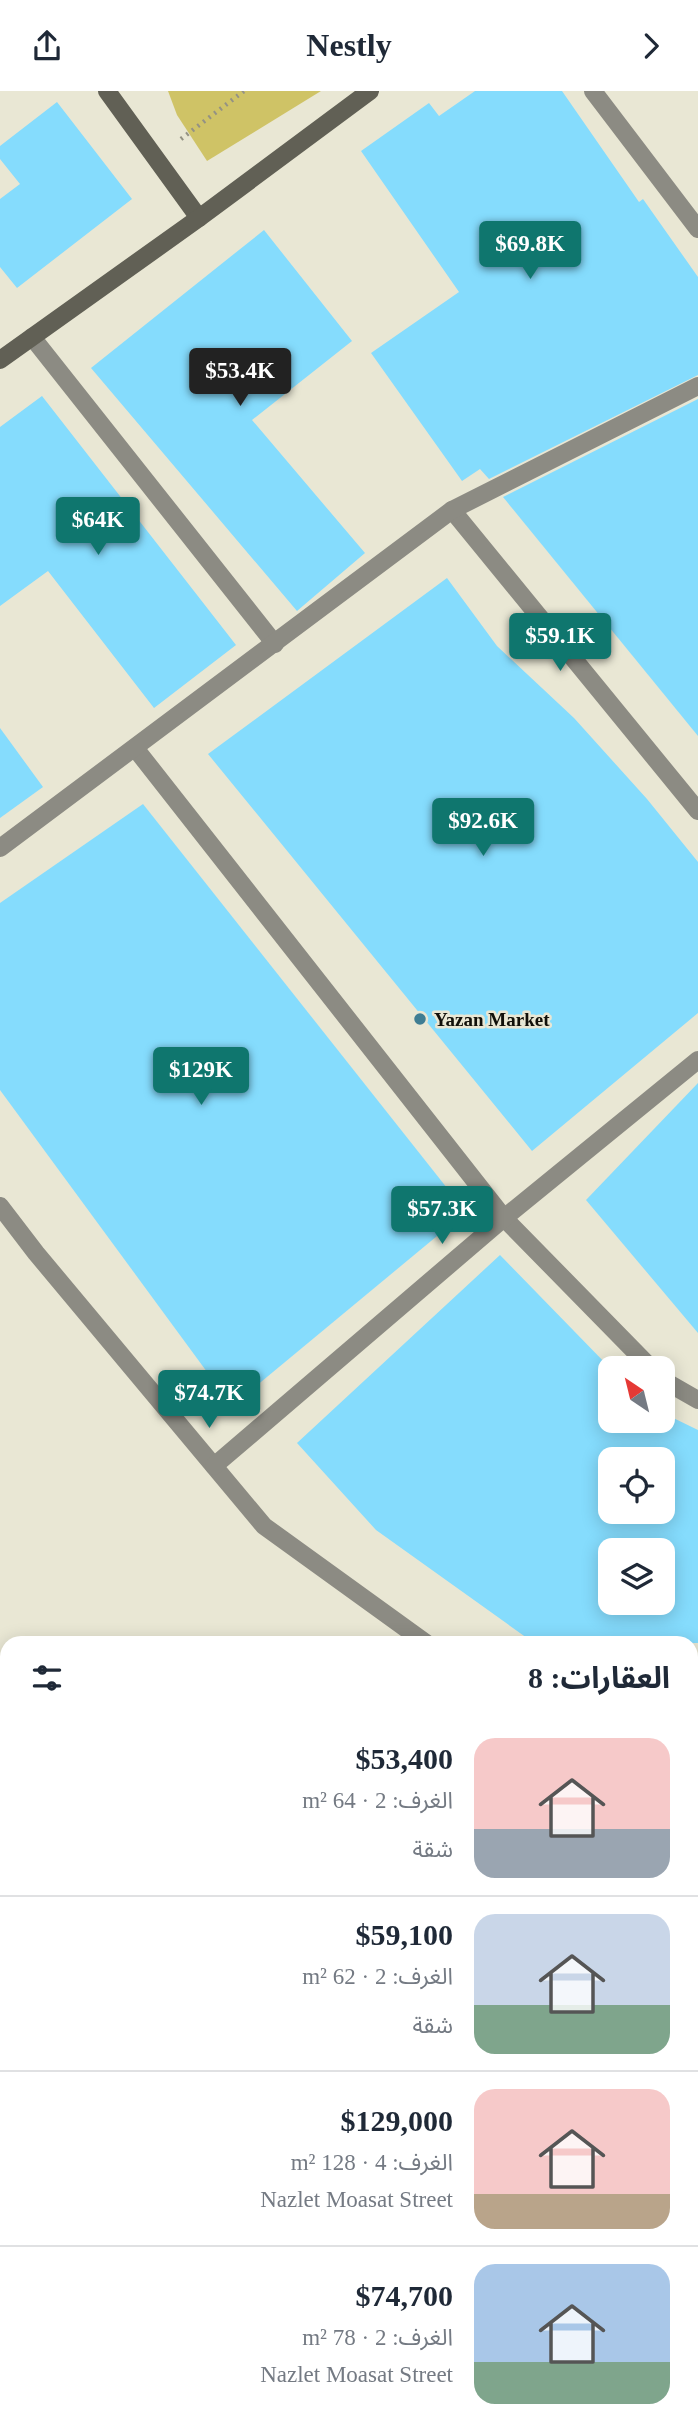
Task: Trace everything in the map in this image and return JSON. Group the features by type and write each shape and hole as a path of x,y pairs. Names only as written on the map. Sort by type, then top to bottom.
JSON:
{"street":[{"path":"107,91 200,218"},
{"path":"0,360 200,218 370,91"},
{"path":"593,91 698,229"},
{"path":"32,337 275,644"},
{"path":"0,848 452,510 698,386"},
{"path":"452,510 698,811"},
{"path":"135,748 504,1218 639,1356"},
{"path":"214,1466 504,1218 698,1060"},
{"path":"0,1206 36,1253 264,1526 416,1636"},
{"path":"676,1387 698,1400"}],"path":[{"path":"156,158 244,91"}],"shaded area":[{"path":"168,91 321,91 207,161 177,115"}],"building":[{"path":"475,91 562,91 639,202 643,199 698,277 698,375 489,479 480,469 462,481 371,353 459,292 361,151 429,103 439,116"},
{"path":"57,102 132,199 17,288 0,267 0,199 20,184 0,159 0,146"},
{"path":"264,230 352,341 252,420 365,553 297,611 91,368"},
{"path":"42,396 236,645 154,708 48,571 0,606 0,427"},
{"path":"698,399 698,736 503,497"},
{"path":"447,578 497,646 574,718 647,799 698,862 698,1013 532,1151 208,754"},
{"path":"0,728 43,787 0,818"},
{"path":"143,804 466,1212 232,1406 0,1090 0,903"},
{"path":"698,1083 698,1333 586,1200"},
{"path":"500,1255 598,1356 598,1433 676,1433 676,1419 698,1430 698,1636 524,1636 376,1530 297,1443"}],"place":[{"name":"Yazan Market","path":"420,1019"}]}
